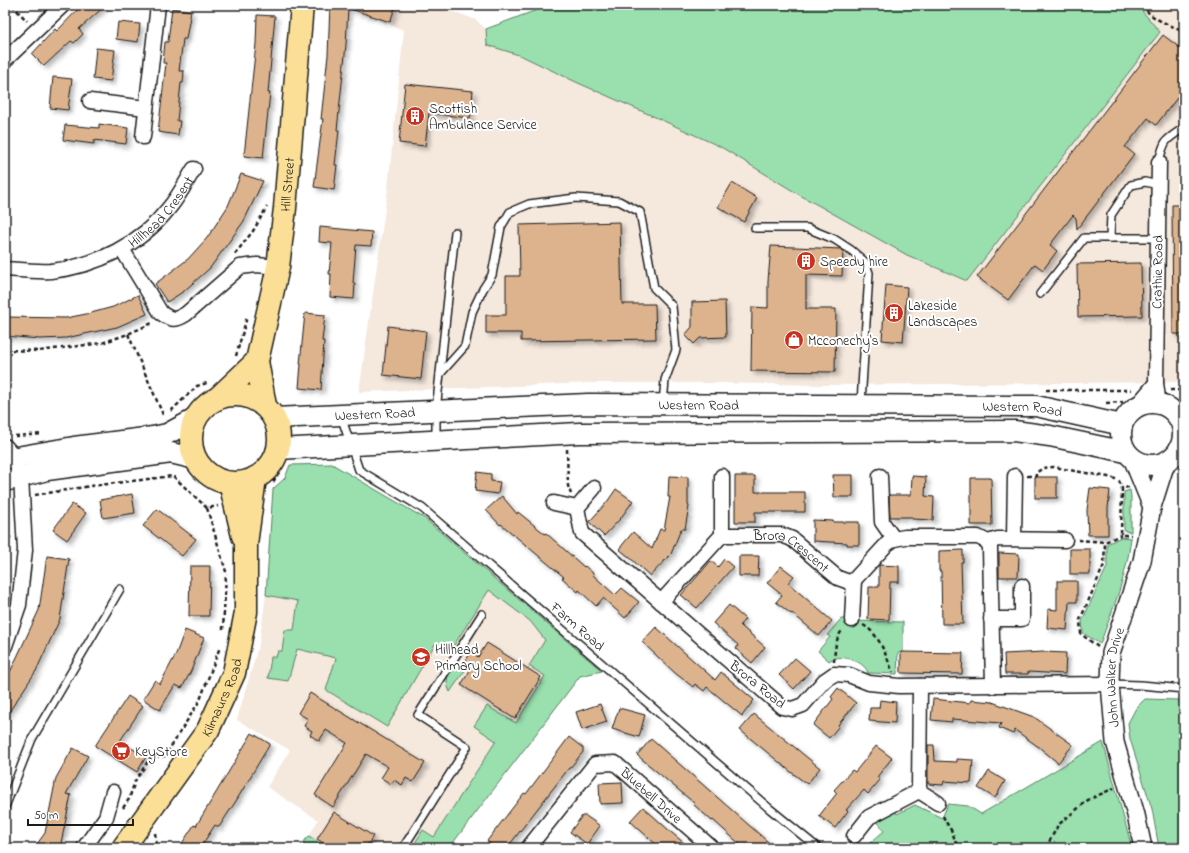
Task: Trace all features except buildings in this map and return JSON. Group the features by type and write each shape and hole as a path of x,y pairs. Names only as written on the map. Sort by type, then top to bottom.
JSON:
{"main road":[{"name":"Hill Street","path":"270,412 257,361 278,267 285,208 302,5"},
{"path":"219,397 234,394 252,398 270,412 279,433 278,449 272,463 261,475 245,482 230,483 210,476 198,465 192,450 190,434 195,419 204,407 219,397 257,361"},
{"path":"1129,455 1122,443 1121,434 1122,425 1127,416 1137,405 1161,402 1173,412 1182,414 1182,434 1178,451"},
{"name":"Western Road","path":"270,412 340,416 588,404 1036,406 1122,425"},
{"path":"867,405 874,432"},
{"path":"9,449 74,447 153,437 167,434 195,419"},
{"name":"Western Road","path":"278,449 579,433 1014,431 1050,436 1129,455 1141,463 1151,465 1161,464 1178,451"},
{"path":"13,479 47,470 170,453 196,459"},
{"name":"Kilmaurs Road","path":"123,848 208,730 234,673 246,612 246,544 255,478"},
{"name":"Kilmaurs Road","path":"230,483 246,544"}],"street":[{"path":"5,60 63,5"},
{"path":"142,137 158,5"},
{"path":"90,101 146,108"},
{"name":"Crathie Road","path":"1159,162 1156,383 1161,402"},
{"name":"Hillhead Cresent","path":"5,269 51,271 97,261 122,249 140,237 160,219 170,207 194,169"},
{"name":"Hillhead Cresent","path":"122,249 157,308 161,314 166,317"},
{"path":"166,317 178,319 182,317 240,267 257,265 278,267"},
{"path":"1137,405 1156,383"},
{"path":"5,646 10,613 19,605 25,550 22,497 13,479 9,449"},
{"name":"John Walker Drive","path":"1143,848 1136,815 1115,742 1110,684 1111,653 1142,561 1152,507 1164,469 1178,451"},
{"path":"1129,455 1152,507"},
{"path":"661,602 722,535 722,476"},
{"path":"880,476 882,522 894,539"},
{"path":"1014,538 1015,476"},
{"path":"554,503 577,508 594,488"},
{"name":"Brora Road","path":"577,508 582,533 782,707 792,709 803,705 824,681 834,674"},
{"name":"Brora Crescent","path":"722,535 782,535 792,539 838,578 849,582 854,580"},
{"path":"852,620 854,580 887,544 894,539 905,537 978,537 988,542 998,539 1014,538 1065,540"},
{"path":"988,542 990,548 992,686"},
{"path":"991,619 1022,619 1022,586"},
{"path":"834,674 849,675 869,683 899,686 1110,684"},
{"path":"919,791 920,686"},
{"name":"Bluebell Drive","path":"528,848 595,764 615,764 712,848"},
{"path":"919,791 938,803"},
{"path":"854,836 869,817 919,791"},
{"path":"84,848 106,817 113,792"}],"lane":[{"path":"1159,162 1163,145 1170,137 1184,128"},
{"path":"1110,238 1111,215 1131,185 1145,182 1158,184"},
{"path":"440,374 465,346 472,312 492,276 502,227 510,212 529,204 576,198 619,201 640,212 654,288 672,306 676,350 665,380 663,405"},
{"path":"755,228 807,228 840,243 865,262 869,273 867,405"},
{"path":"436,441 436,411 455,232"},
{"path":"1040,294 1084,238 1158,238"},
{"name":"Farm Road","path":"340,416 359,470 422,508 770,809 818,848"},
{"path":"5,807 32,739 120,589"},
{"path":"403,848 467,747 418,715 482,614"},
{"path":"1110,684 1184,689"}],"path":[{"path":"12,5 36,31"},
{"path":"1142,5 1147,13 1184,31"},
{"path":"234,254 253,231 268,204"},
{"path":"234,362 249,312"},
{"path":"5,350 39,351 102,343 128,334 166,317"},
{"path":"128,334 165,420"},
{"path":"1161,402 1175,403 1182,414"},
{"path":"1104,404 1137,405"},
{"path":"9,449 42,434"},
{"path":"567,449 568,486 577,508"},
{"path":"1015,476 1036,476 1036,473 1043,468 1054,467 1113,478 1119,482 1122,488 1122,535"},
{"path":"22,497 91,486"},
{"path":"1122,488 1143,486"},
{"path":"207,508 229,580"},
{"path":"1065,540 1105,542 1122,535 1147,536"},
{"path":"1105,542 1104,565 1080,620 1081,634 1093,644 1111,653"},
{"path":"223,632 226,574"},
{"path":"834,674 835,649 838,635 846,624 852,620 867,628 878,638 897,678 899,686"},
{"path":"122,811 129,799 135,781 151,758 165,756 200,700 220,646"},
{"path":"1046,848 1058,825 1088,800 1113,788 1127,785"},
{"path":"938,803 945,822 952,832 956,845 960,848"}],"shaded area":[{"path":"338,5 420,5 458,13 476,20 486,29 487,45 522,56 721,147 798,194 907,255 967,281 1160,32 1137,5 1184,5 1184,382 825,385 590,383 359,392 388,188 404,30"},
{"name":"Hillhead Primary School","path":"332,464 424,518 602,671 580,676 449,848 298,848 309,836 318,820 267,787 290,750 237,720 259,644 266,595 273,489 285,478 290,465"}],"green space":[{"path":"550,5 1137,5 1160,32 967,281 907,255 798,194 721,147 522,56 487,45 486,29"},
{"path":"332,464 424,518 602,671 580,676 449,848 412,848 423,830 434,837 496,741 474,726 487,706 516,723 545,676 529,666 545,640 530,621 489,590 449,653 435,644 387,727 326,690 336,658 297,649 288,681 268,678 271,657 276,657 278,651 282,651 285,630 294,630 298,601 266,595 273,489 285,478 290,465"},
{"path":"1130,490 1131,532 1125,531 1124,529 1124,492"},
{"path":"1121,537 1131,538 1129,552 1119,592 1100,644 1083,633 1082,621 1107,567 1107,544"},
{"path":"841,619 846,619 846,621 903,622 903,652 898,653 897,674 868,673 866,668 857,661 839,658 829,661 818,651 830,637 827,635"},
{"path":"455,663 466,669 450,692 447,680"},
{"path":"1145,699 1179,700 1184,711 1184,848 1159,848 1152,809 1130,739 1128,723 1136,708"},
{"path":"1103,742 1132,848 864,848 884,831 878,822 895,811 897,814 915,805 942,818 948,804 968,806 981,814"},
{"path":"309,836 328,848 298,848"}],"place":[{"name":"Scottish Ambulance Service","path":"415,116"},
{"name":"Speedy hire","path":"806,261"},
{"name":"Lakeside Landscapes","path":"894,313"},
{"name":"Mcconechy's","path":"794,340"},
{"name":"Hillhead Primary School","path":"421,657"},
{"name":"KeyStore","path":"121,751"}]}
